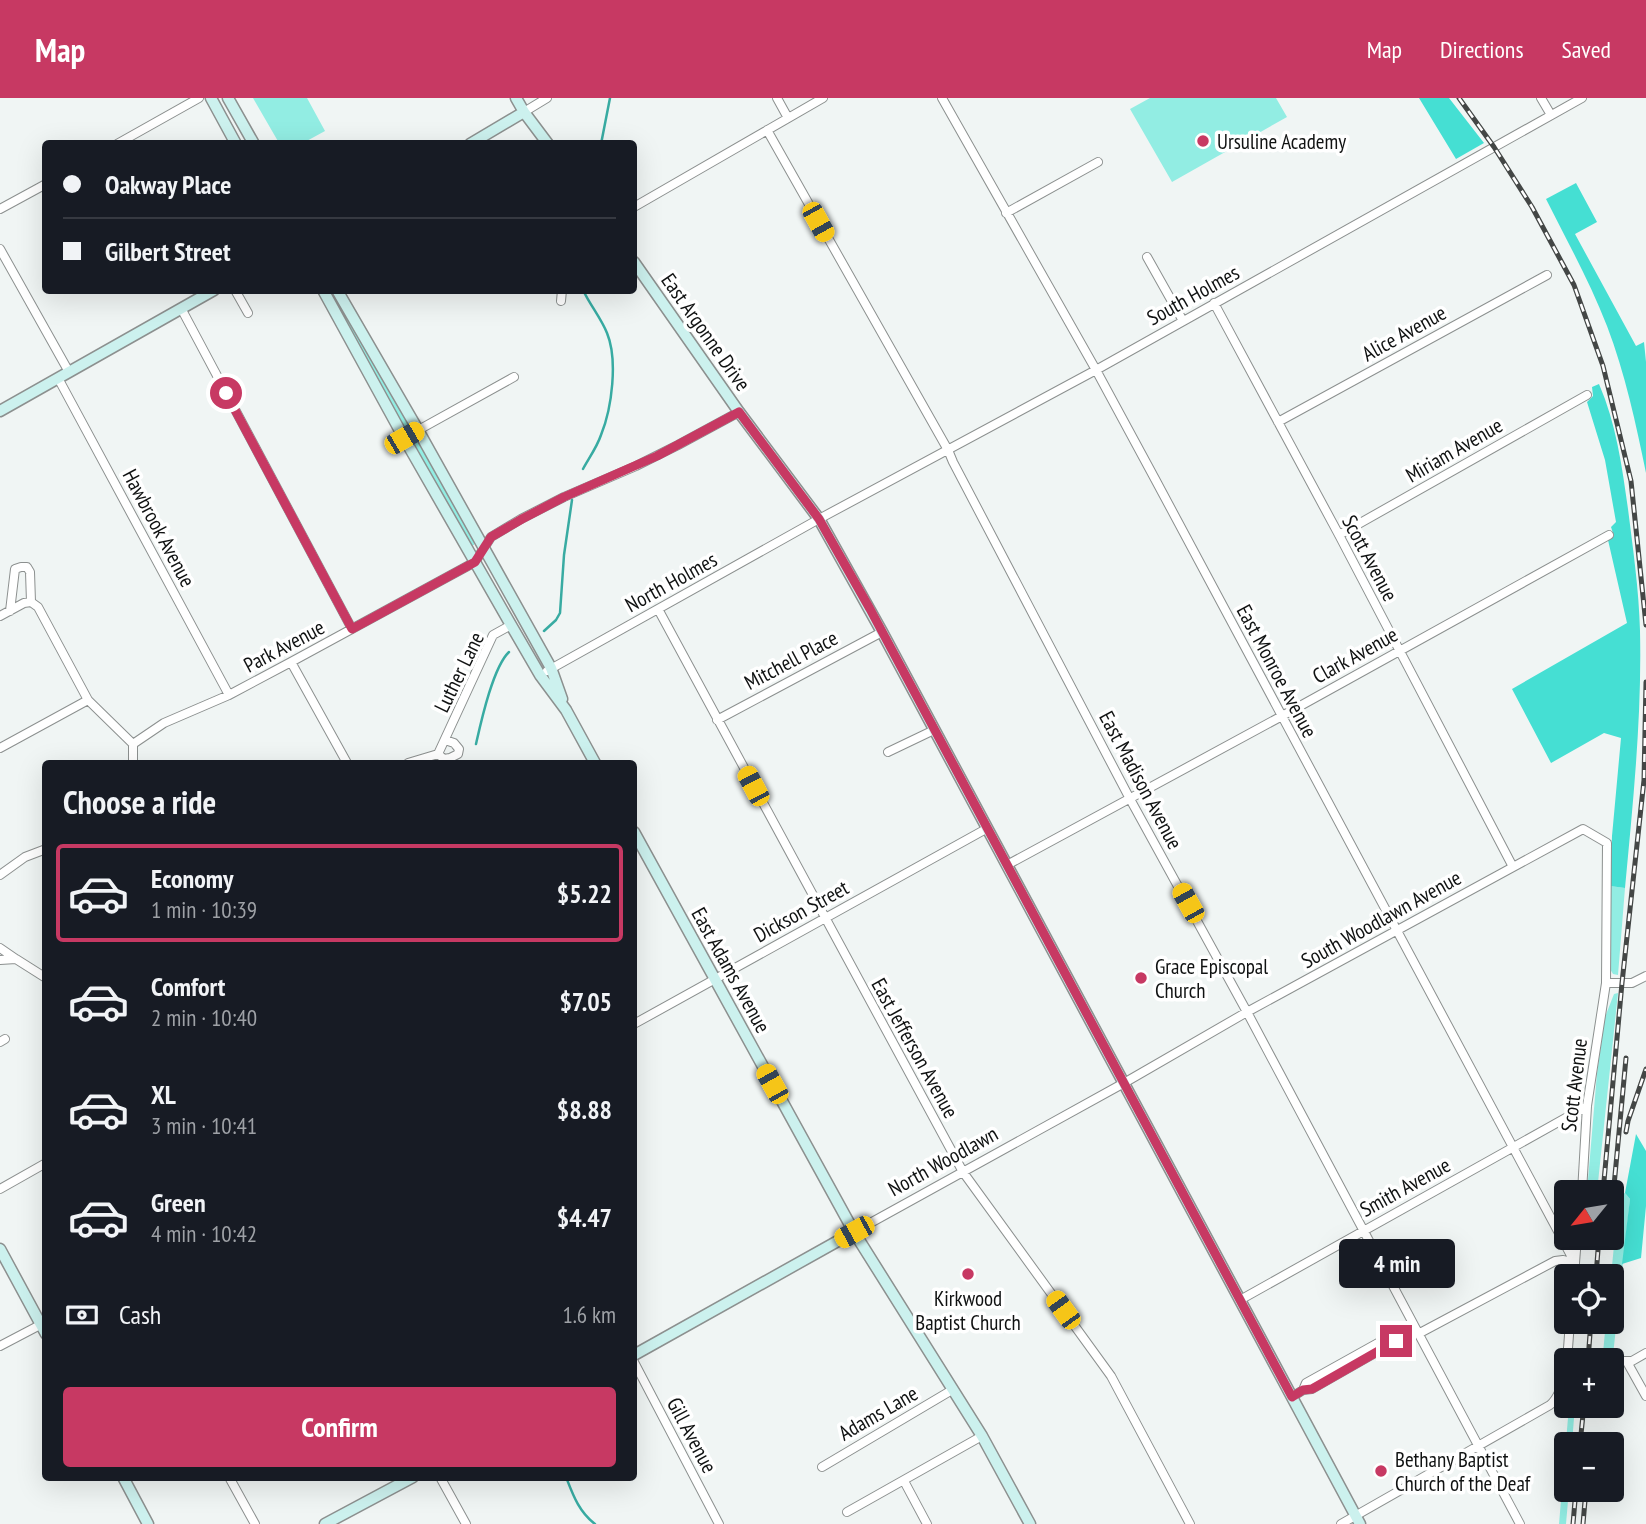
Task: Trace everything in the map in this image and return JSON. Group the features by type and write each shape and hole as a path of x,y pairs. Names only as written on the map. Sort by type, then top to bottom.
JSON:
{"street":[{"path":"124,140 198,98"},
{"path":"211,98 234,140"},
{"path":"228,98 252,140"},
{"path":"516,98 545,140"},
{"path":"477,140 547,98"},
{"path":"776,98 788,118"},
{"path":"637,205 823,98"},
{"name":"East Monroe Avenue","path":"942,98 1096,370 1575,1263"},
{"path":"1541,98 1551,115"},
{"name":"South Holmes","path":"819,519 1096,370 1583,98"},
{"name":"East Madison Avenue","path":"767,130 948,450 1130,799 1247,1012 1520,1524"},
{"path":"1006,213 1098,162"},
{"path":"0,209 42,186"},
{"path":"0,249 69,372"},
{"path":"1147,257 1183,321"},
{"name":"East Argonne Drive","path":"637,266 739,412 819,519 1358,1520"},
{"name":"Alice Avenue","path":"1278,422 1546,275"},
{"path":"0,411 207,294"},
{"path":"237,294 248,313"},
{"path":"325,294 511,625 540,675 566,710 593,760"},
{"path":"339,294 551,668 566,710"},
{"path":"561,301 562,294"},
{"name":"Scott Avenue","path":"1214,303 1513,867"},
{"path":"181,310 352,629"},
{"path":"404,438 514,377"},
{"name":"Hawbrook Avenue","path":"58,378 229,695"},
{"name":"Miriam Avenue","path":"1339,535 1587,395"},
{"name":"Park Avenue","path":"133,744 164,723 229,695 475,562 491,537 522,519 564,497 668,451 739,412"},
{"name":"North Holmes","path":"540,675 819,519"},
{"name":"Clark Avenue","path":"1007,865 1609,535"},
{"path":"10,611 15,569 27,567 30,572 31,602"},
{"path":"0,616 24,603 31,602 38,607 88,700 133,744 133,760"},
{"name":"East Jefferson Avenue","path":"657,609 963,1172 1111,1376 1190,1524"},
{"name":"Luther Lane","path":"418,760 438,754 493,635 511,625"},
{"name":"Mitchell Place","path":"717,720 882,632"},
{"path":"291,662 345,760"},
{"path":"0,748 88,700"},
{"path":"888,752 934,730"},
{"name":"Luther Lane","path":"438,754 444,759 458,754 459,749 454,743 445,740"},
{"name":"Dickson Street","path":"637,1022 986,829"},
{"name":"Scott Avenue","path":"1583,830 1607,843 1606,983 1587,1106 1583,1180"},
{"name":"South Woodlawn Avenue","path":"1124,1083 1247,1012 1583,830"},
{"name":"East Adams Avenue","path":"637,837 854,1232 982,1436 1030,1524"},
{"path":"0,875 25,857 42,851"},
{"path":"0,948 42,975"},
{"path":"0,960 16,958"},
{"path":"1606,983 1632,983 1646,976"},
{"name":"North Woodlawn","path":"637,1353 1124,1083"},
{"name":"Smith Avenue","path":"1240,1300 1587,1106"},
{"path":"0,1189 42,1165"},
{"path":"0,1249 42,1324"},
{"path":"1292,1397 1303,1390 1312,1389 1396,1341 1401,1334 1416,1330 1555,1261 1575,1263 1576,1250"},
{"path":"0,1346 42,1329"},
{"path":"1624,1362 1646,1353"},
{"path":"1627,1362 1646,1396"},
{"name":"Gill Avenue","path":"637,1368 719,1524"},
{"name":"Adams Lane","path":"822,1466 952,1390"},
{"path":"1341,1524 1358,1520 1554,1402"},
{"path":"847,1512 982,1436"},
{"path":"125,1481 148,1524"},
{"path":"231,1481 255,1524"},
{"path":"327,1524 345,1519 407,1481"},
{"path":"442,1481 466,1524"},
{"path":"904,1481 927,1524"}],"shaded area":[{"path":"253,98 307,98 325,131 308,140 277,140"},
{"name":"Ursuline Academy","path":"1150,98 1276,98 1287,117 1172,182 1130,109"},
{"path":"1419,98 1449,98 1484,143 1456,159"},
{"path":"1576,183 1597,222 1575,234 1636,346 1644,342 1646,473 1625,380 1607,326 1546,199"},
{"path":"329,294 333,294 344,307 410,425 409,430 404,429"},
{"path":"1599,384 1610,414 1621,461 1634,554 1639,616 1638,727 1625,888 1610,886 1621,738 1604,733 1551,763 1512,689 1627,623 1608,540 1614,536 1611,527 1616,522 1605,460 1587,402 1593,396 1592,387"},
{"path":"415,440 420,443 474,539 474,545 471,546 413,444"},
{"path":"1610,886 1625,888 1618,975 1613,974 1610,969"},
{"path":"1618,993 1598,1180 1588,1180 1597,1073 1605,1017 1614,994"},
{"path":"1636,1134 1646,1151 1646,1206 1641,1258 1622,1264 1630,1199 1625,1193"},
{"path":"1624,1193 1630,1199 1623,1264 1612,1264 1614,1250 1624,1250"},
{"path":"1605,1334 1615,1334 1614,1348 1603,1348"},
{"path":"1568,1418 1574,1418 1573,1432 1567,1432"},
{"path":"1561,1502 1568,1502 1566,1524 1559,1524"}],"waterway":[{"path":"602,140 610,98"},
{"path":"583,469 605,424 611,398 613,370 607,333 585,294"},
{"path":"544,631 560,613 564,555 572,500"},
{"path":"476,744 493,682 509,652"},
{"path":"568,1481 581,1509 595,1524"}],"railway":[{"path":"1459,98 1532,207 1574,285 1603,366 1631,481 1646,625"},
{"path":"1604,1180 1644,780 1646,682"},
{"path":"1615,1180 1626,1058"},
{"path":"1626,1132 1646,1069"},
{"path":"1597,1264 1598,1250"},
{"path":"1589,1348 1590,1334"},
{"path":"1581,1432 1583,1418"},
{"path":"1573,1524 1575,1502"},
{"path":"1583,1524 1585,1502"}],"place":[{"name":"Ursuline Academy","path":"1203,141"},
{"name":"Grace Episcopal Church","path":"1141,978"},
{"name":"Kirkwood Baptist Church","path":"968,1274"},
{"name":"Bethany Baptist Church of the Deaf","path":"1381,1471"}],"route":[{"path":"226,393 352,629 475,562 491,537 522,519 564,497 657,456 739,412 819,519 870,609 1292,1397 1303,1390 1312,1389 1396,1341"}]}
